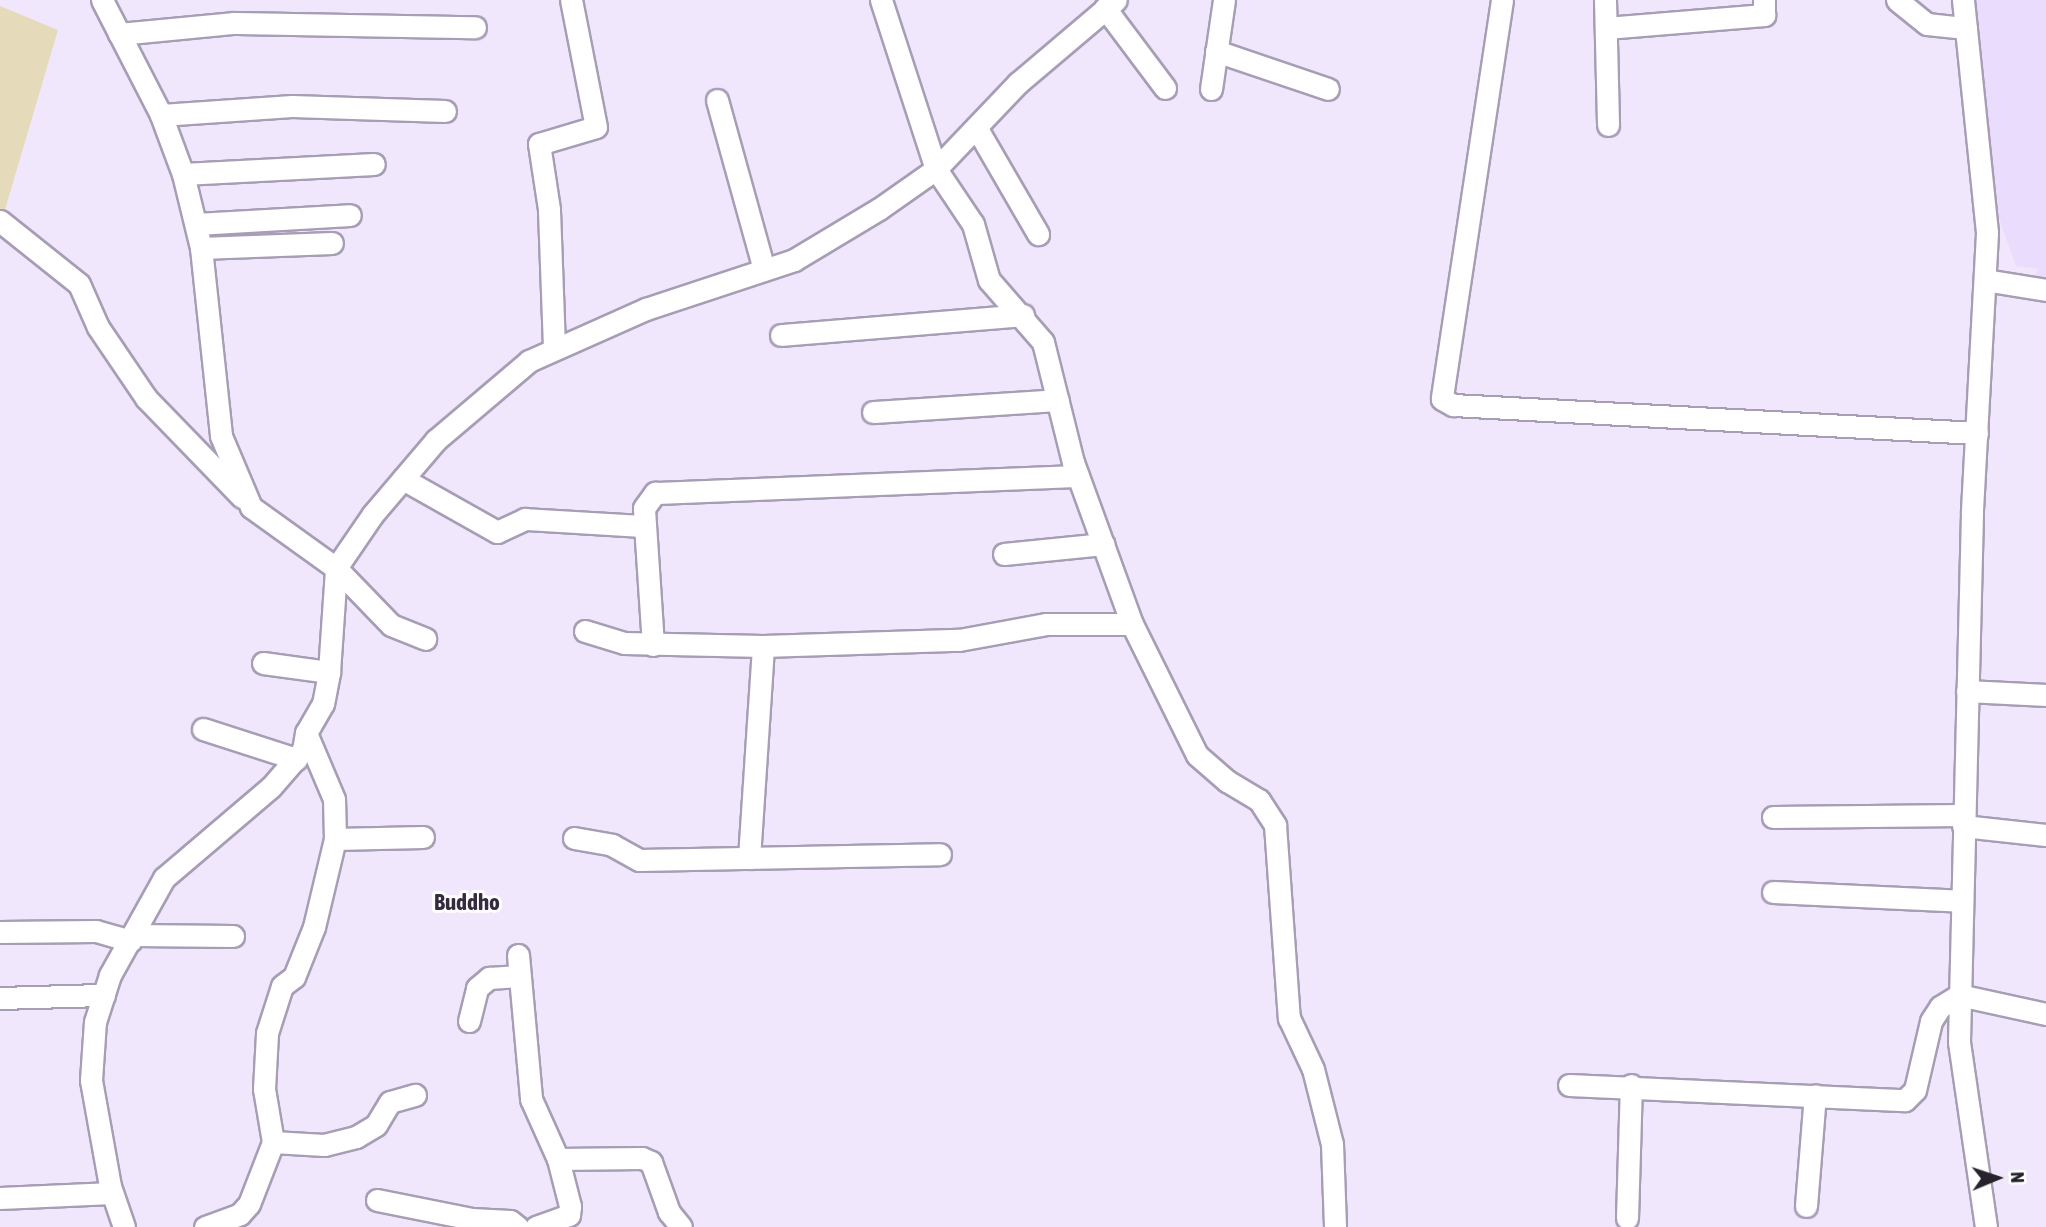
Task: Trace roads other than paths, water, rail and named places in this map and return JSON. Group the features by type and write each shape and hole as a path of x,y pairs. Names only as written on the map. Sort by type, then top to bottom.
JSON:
{"street":[{"path":"102,0 161,115 183,174 201,248 221,436 251,507"},
{"path":"554,347 549,209 539,144 596,127 571,0"},
{"path":"881,0 936,169 973,224 992,286 1023,315 1043,342 1078,476 1132,624 1198,755 1227,780 1259,800 1275,825 1289,1018 1313,1069 1332,1144 1335,1227"},
{"path":"1211,89 1224,0"},
{"path":"1502,0 1442,400 1453,405 1977,433"},
{"path":"1605,0 1608,125"},
{"path":"1606,28 1764,15 1764,0"},
{"path":"1897,0 1927,24 1966,28"},
{"path":"1963,0 1987,233 1967,691 1959,1042 1986,1227"},
{"path":"124,1227 112,1193 91,1080 95,1023 104,995 164,878 271,788 296,759 306,733 323,704 329,672 336,568 403,479 484,396 554,347 646,309 794,260 936,169 1018,83 1112,3 1165,88"},
{"path":"119,34 247,22 475,27"},
{"path":"1216,51 1328,89"},
{"path":"717,100 764,270"},
{"path":"161,115 292,106 444,111"},
{"path":"976,127 1038,234"},
{"path":"183,174 374,164"},
{"path":"196,224 350,215"},
{"path":"0,221 79,284 98,327 146,398 251,507 336,568 391,625 425,639"},
{"path":"201,248 332,243"},
{"path":"1984,280 2046,290"},
{"path":"781,335 1023,315"},
{"path":"873,412 1058,400"},
{"path":"653,645 644,508 655,493 1078,476"},
{"path":"403,479 497,532 525,519 644,526"},
{"path":"1004,554 1104,544"},
{"path":"585,631 624,643 762,646 959,640 1045,624 1132,624"},
{"path":"749,858 762,646"},
{"path":"263,663 329,672"},
{"path":"1967,691 2046,695"},
{"path":"203,729 296,759"},
{"path":"205,1227 240,1214 249,1204 273,1142 264,1089 267,1033 282,986 294,976 314,927 335,839 334,799 306,733"},
{"path":"1773,817 1963,821 2046,835"},
{"path":"335,839 423,837"},
{"path":"574,838 612,845 639,860 940,854"},
{"path":"1773,892 1961,901"},
{"path":"0,932 96,932 132,938 233,936"},
{"path":"469,1021 477,988 489,978 519,965 531,1099 558,1159 569,1215 536,1227"},
{"path":"0,998 104,995"},
{"path":"1569,1085 1631,1085 1905,1100 1915,1090 1931,1021 1940,1007 1959,995 2046,1014"},
{"path":"1627,1218 1631,1085"},
{"path":"273,1142 324,1144 356,1137 376,1125 390,1102 415,1095"},
{"path":"1806,1206 1815,1095"},
{"path":"558,1159 642,1158 651,1163 669,1212 681,1227"},
{"path":"0,1198 112,1193"},
{"path":"377,1200 472,1219 510,1222 518,1227"}],"district":[{"name":"Buddho","path":"467,902"}]}
